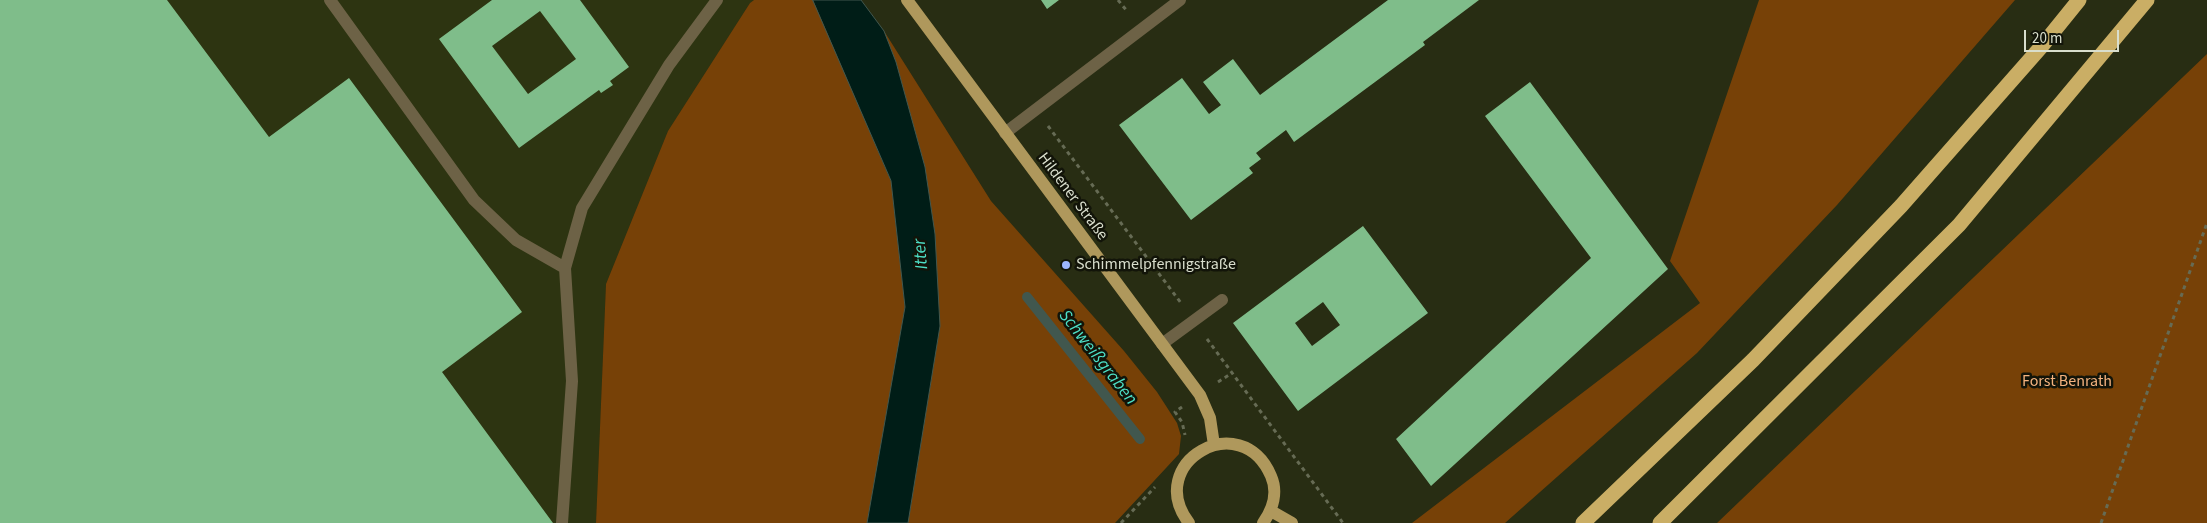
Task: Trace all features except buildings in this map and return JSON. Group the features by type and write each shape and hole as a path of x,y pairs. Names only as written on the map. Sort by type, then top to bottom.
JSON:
{"highway":[{"path":"1583,523 1754,360 1894,213 2041,47 2079,0"},
{"path":"1660,523 1959,225 2147,0"}],"main road":[{"name":"Hildener Straße","path":"907,0 1200,395 1210,418 1214,444"},
{"path":"1189,523 1183,515 1178,501 1177,486 1181,472 1189,460 1200,450 1214,444 1229,443 1244,447 1257,455 1267,466 1273,481 1274,496 1270,511 1263,523"},
{"path":"1270,511 1292,523"}],"street":[{"path":"330,0 474,200 516,240 565,268"},
{"path":"562,523 572,381 565,268 582,208 669,65 717,0"},
{"path":"1005,133 1180,0"},
{"path":"1162,344 1222,300"}],"path":[{"path":"2101,523 2207,224"}],"shaded area":[{"path":"0,0 754,0 750,3 668,131 606,284 596,523 0,523"}],"green space":[{"path":"754,0 859,0 884,31 991,201 1124,351 1157,392 1177,423 1181,436 1179,454 1115,523 596,523 606,284 668,131 750,3"},
{"path":"1759,0 2015,0 1837,205 1697,353 1505,523 1412,523 1700,303 1670,261"},
{"name":"Forst Benrath","path":"2207,54 2207,523 1717,523"}],"water":[{"name":"Itter","path":"813,0 861,0 884,31 896,62 925,167 935,234 940,326 908,523 867,523 905,307 891,181"}],"waterway":[{"name":"Schweißgraben","path":"1027,297 1140,439"}],"place":[{"name":"Schimmelpfennigstraße","path":"1066,265"}]}
